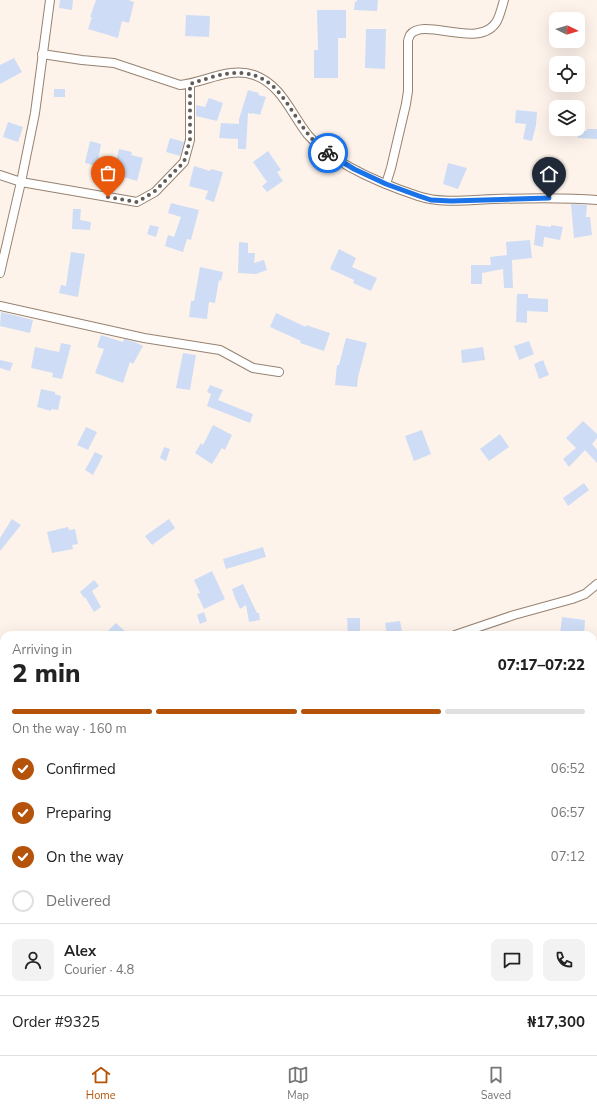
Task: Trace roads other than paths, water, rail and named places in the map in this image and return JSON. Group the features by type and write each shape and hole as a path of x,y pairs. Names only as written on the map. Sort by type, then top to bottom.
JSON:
{"street":[{"path":"0,273 35,113 50,0"},
{"path":"386,184 406,104 408,79 408,41 410,35 416,30 426,29 474,35 489,29 497,22 504,0"},
{"path":"42,54 114,63 180,85 190,84 218,76 240,73 254,75 267,81 279,91 308,135 332,156 354,169 386,184 431,200 451,201 549,198 597,200"},
{"path":"0,175 21,182 137,202 154,192 184,162 190,140 190,84"},
{"path":"546,162 549,198"},
{"path":"0,306 144,338 220,350 253,368 279,372"},
{"path":"467,631 514,615 572,599 585,594 597,584"}]}
